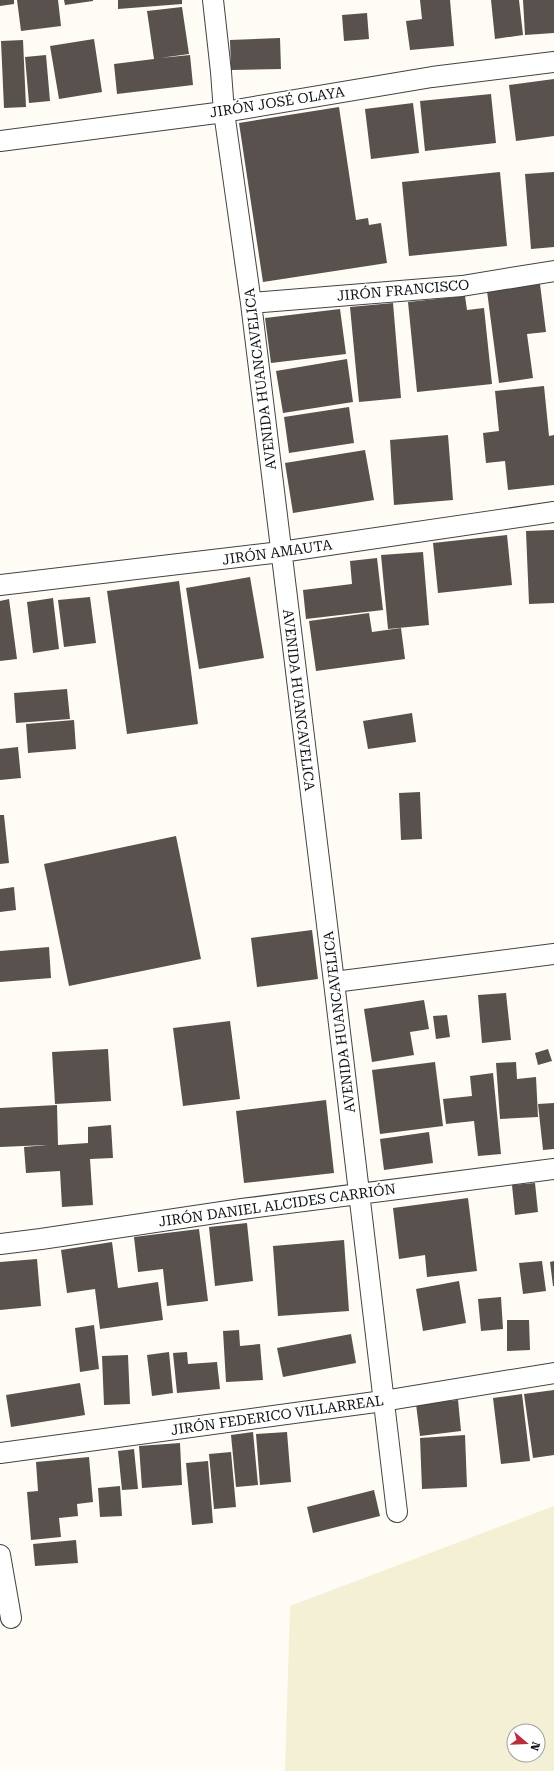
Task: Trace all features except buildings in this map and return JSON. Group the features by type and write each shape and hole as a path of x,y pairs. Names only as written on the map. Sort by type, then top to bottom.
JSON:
{"street":[{"name":"AVENIDA HUANCAVELICA","path":"212,0 221,72 224,112 251,303 397,1512"},
{"name":"JIRÓN JOSÉ OLAYA","path":"0,141 224,112 432,77 554,62"},
{"name":"JIRÓN FRANCISCO","path":"251,303 462,286 554,271"},
{"name":"JIRÓN AMAUTA","path":"0,585 281,552 554,512"},
{"path":"334,982 554,954"},
{"name":"JIRÓN DANIEL ALCIDES CARRIÓN","path":"0,1244 242,1208 554,1169"},
{"name":"JIRÓN FEDERICO VILLARREAL","path":"0,1452 383,1401 554,1372"},
{"path":"0,1555 10,1618"}],"shaded area":[{"path":"554,1506 554,1771 285,1771 290,1606"}]}
